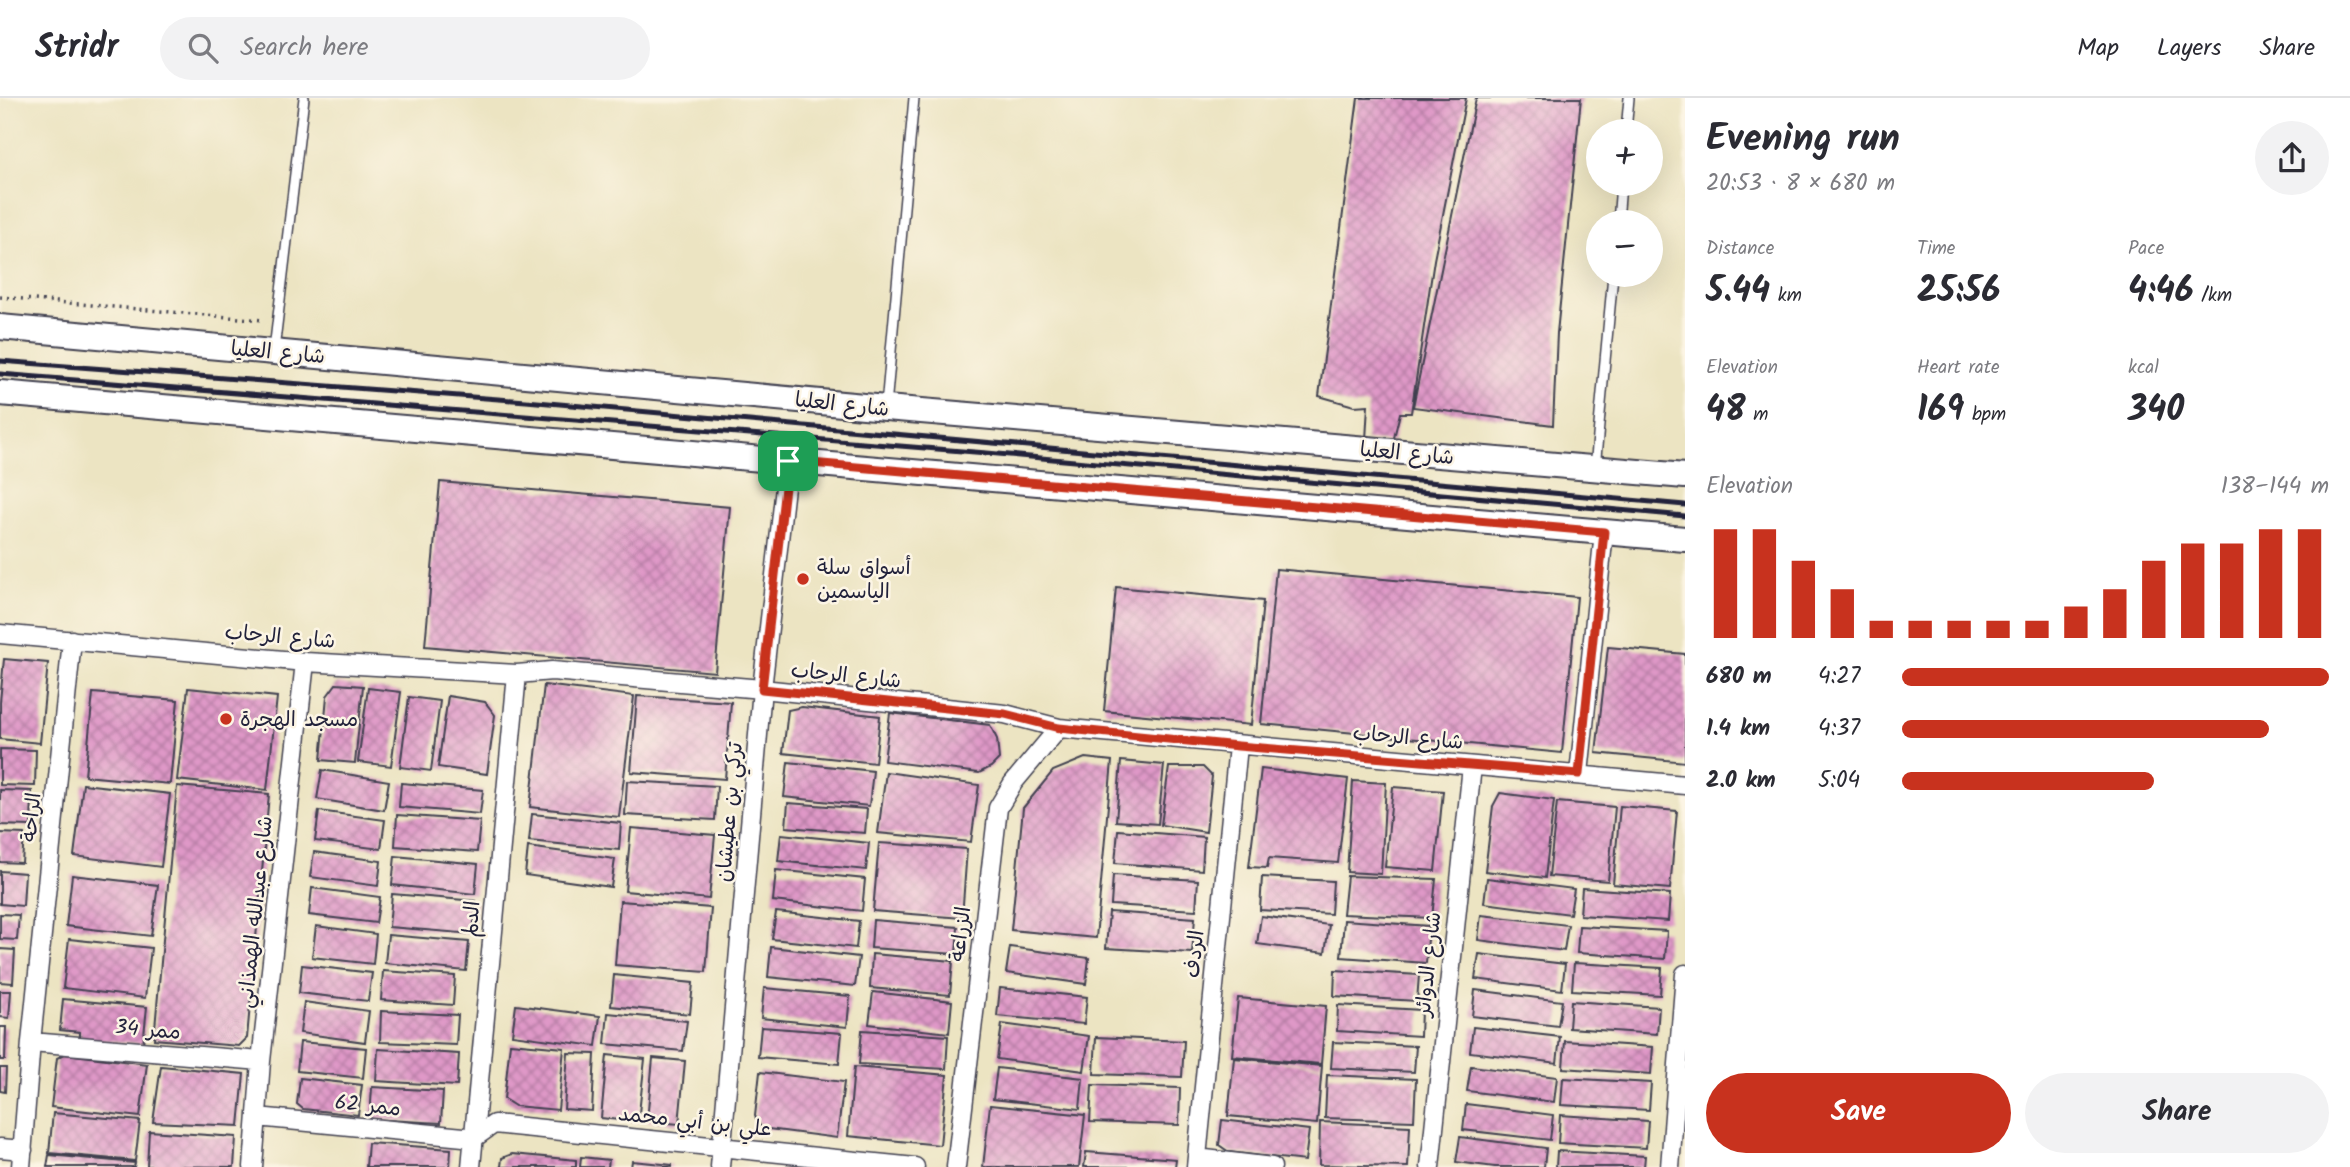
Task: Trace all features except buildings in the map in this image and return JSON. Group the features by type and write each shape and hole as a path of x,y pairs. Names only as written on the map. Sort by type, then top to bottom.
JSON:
{"main road":[{"name":"شارع العليا","path":"0,327 886,408 1685,476"},
{"path":"0,393 1685,539"}],"street":[{"name":"تركي بن عطيشان","path":"720,1167 762,689 788,461"},
{"path":"1579,774 1604,532"},
{"name":"شارع الرحاب","path":"0,634 305,662 517,674 552,671 762,689 1005,714 1059,728 1685,785"},
{"name":"الراحة","path":"22,1158 31,1042 72,640"},
{"name":"شارع عبدالله الهمذاني","path":"254,1167 261,1061 305,662"},
{"name":"الدلم","path":"471,1167 517,674"},
{"name":"الزراعة","path":"956,1167 998,808 1025,767 1059,728"},
{"name":"الردف","path":"1197,1163 1238,746"},
{"name":"شارع الدوائر","path":"1430,1167 1472,766"},
{"path":"1670,1167 1685,974"},
{"name":"ممر 34","path":"31,1042 261,1061"},
{"name":"ممر 62","path":"257,1117 474,1138"},
{"name":"علي بن أبي محمد","path":"474,1138 494,1124 915,1167"},
{"path":"0,1148 22,1158"},
{"path":"1197,1163 1272,1167"}],"lane":[{"path":"274,351 304,98"},
{"path":"886,408 914,98"},
{"path":"1627,119 1629,98"},
{"path":"1595,469 1612,287"}],"path":[{"path":"0,297 277,321"}],"railway":[{"path":"0,361 526,401 1685,505"},
{"path":"0,374 987,453 1685,516"}],"place":[{"name":"أسواق سلة الياسمين","path":"803,579"},
{"name":"مسجد الهجرة","path":"226,719"}],"route":[{"path":"788,461 1604,532 1579,774 1238,746 1059,728 1005,714 762,689 788,461"}]}
